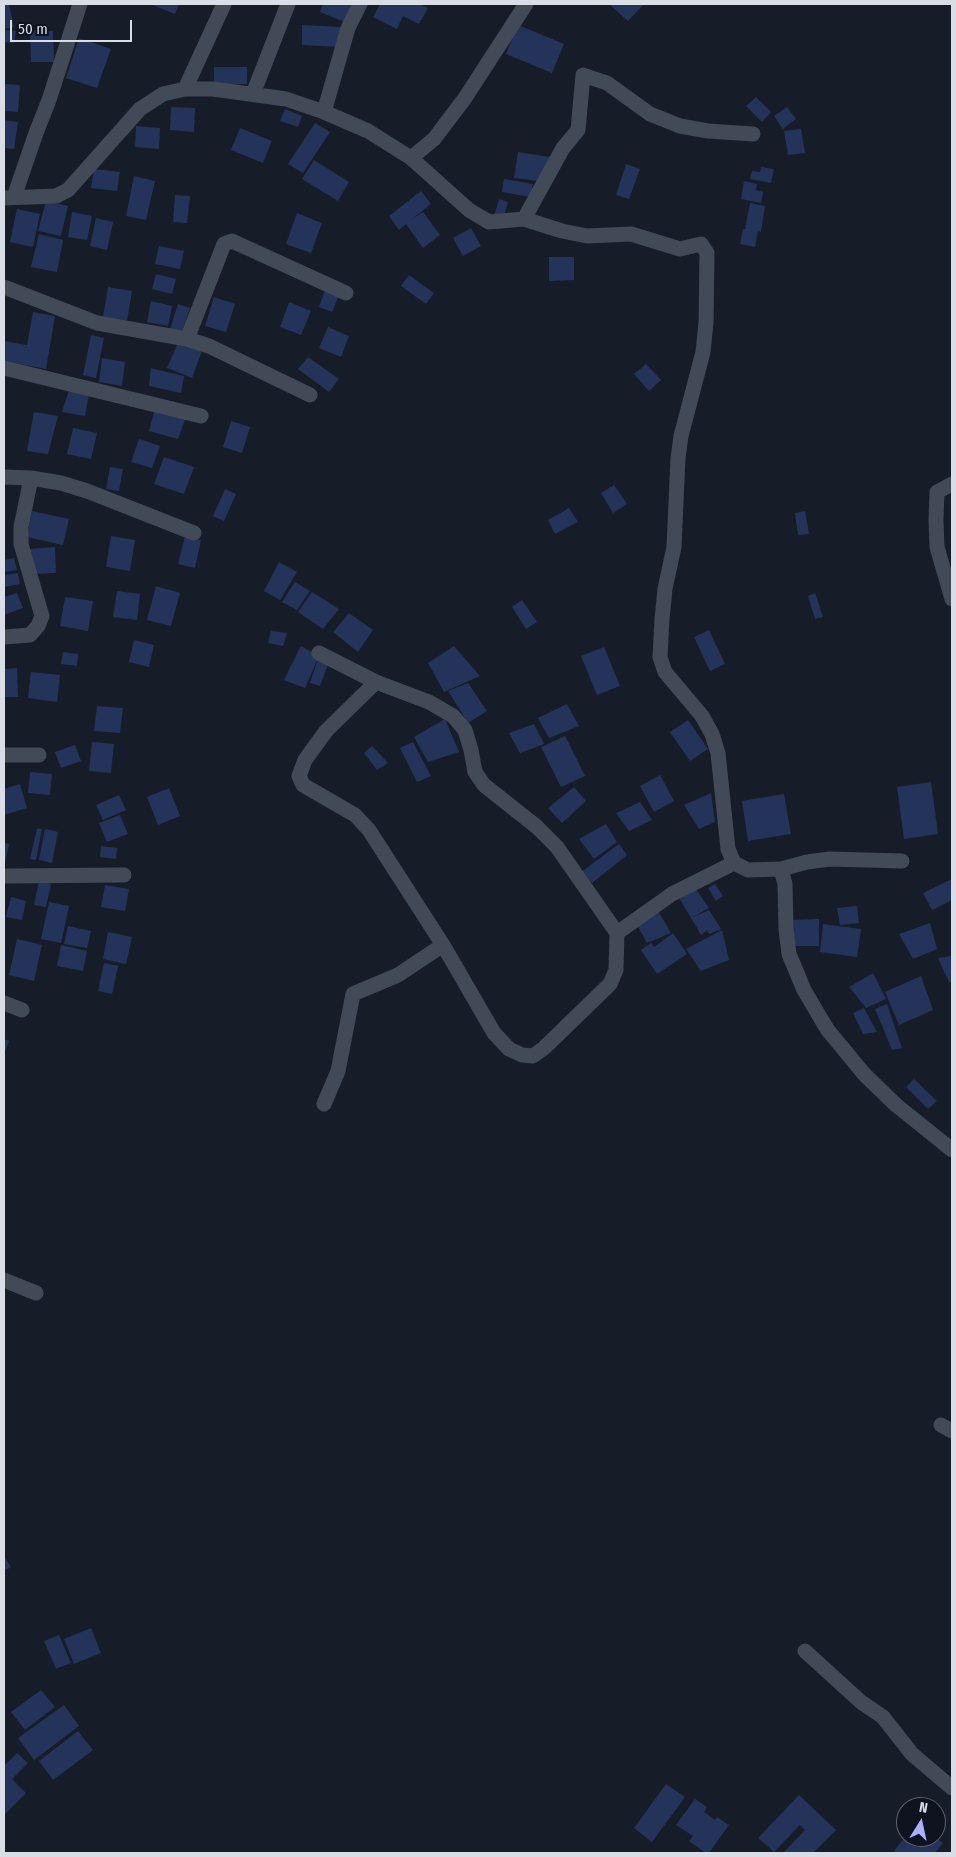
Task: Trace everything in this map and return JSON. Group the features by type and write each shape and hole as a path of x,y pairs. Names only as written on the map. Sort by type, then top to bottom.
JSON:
{"street":[{"path":"80,4 49,100 9,198 56,196 68,190 140,109 162,94 186,89 214,89 286,99 368,130 411,158 469,210 489,222 524,220 587,236 631,234 680,249 701,244 707,252 706,323 703,352 681,436 678,458 674,547 665,589 660,657 665,672 702,716 712,734 718,753 728,849 734,863 748,870 781,869 807,862 830,859 902,861"},
{"path":"186,89 224,4"},
{"path":"253,94 288,4"},
{"path":"324,112 348,28 360,4"},
{"path":"411,158 434,139 460,105 526,4"},
{"path":"524,220 558,156 578,130 582,75 607,83 650,114 680,126 708,131 753,134"},
{"path":"187,339 224,244 232,241 346,293"},
{"path":"4,287 98,323 187,339 209,346 310,396"},
{"path":"4,368 200,416"},
{"path":"4,477 30,478 61,483 87,491 194,533"},
{"path":"4,637 30,635 38,626 42,616 21,544 21,527 30,478"},
{"path":"952,484 936,492 936,520 937,548 952,599"},
{"path":"319,653 376,682 429,702 453,716 465,730 475,772 484,785 537,827 557,847 618,933 616,970 610,984 544,1048 533,1056 522,1055 509,1049 494,1033 443,945 369,830 355,815 303,785 299,776 305,760 326,731 376,682"},
{"path":"4,755 39,755"},
{"path":"618,933 672,894 734,863"},
{"path":"781,869 785,884 786,929 789,954 804,990 827,1029 864,1074 896,1105 952,1150"},
{"path":"4,876 124,875"},
{"path":"324,1104 338,1071 353,994 398,975 443,945"},
{"path":"4,1003 22,1010"},
{"path":"4,1280 36,1293"},
{"path":"805,1651 861,1702 883,1717 912,1754 952,1788"}],"building":[{"path":"4,4 9,4 14,27 4,29"},
{"path":"150,4 179,4 175,14"},
{"path":"323,4 355,5 347,23 320,12"},
{"path":"380,4 419,4 428,8 419,24 403,16 397,29 373,17"},
{"path":"609,4 644,4 628,21"},
{"path":"302,25 342,27 341,47 302,45"},
{"path":"518,25 564,44 552,73 506,54"},
{"path":"4,30 16,31 14,43 4,42"},
{"path":"30,31 53,31 54,62 31,62"},
{"path":"79,38 111,49 97,88 66,78"},
{"path":"214,67 247,67 247,84 214,85"},
{"path":"4,84 20,85 18,112 4,111"},
{"path":"756,97 771,112 762,122 746,106"},
{"path":"171,107 195,108 194,132 170,130"},
{"path":"787,107 796,119 783,129 774,116"},
{"path":"285,109 302,116 298,127 280,121"},
{"path":"4,120 18,122 14,149 4,148"},
{"path":"315,123 330,132 303,173 288,164"},
{"path":"136,126 160,128 159,149 135,147"},
{"path":"240,128 272,141 263,163 231,150"},
{"path":"801,129 805,153 788,155 784,131"},
{"path":"518,152 550,157 546,182 514,178"},
{"path":"314,160 349,182 338,201 302,179"},
{"path":"626,164 640,169 629,199 616,195"},
{"path":"761,167 774,169 771,183 750,179 752,171 760,172"},
{"path":"94,169 120,172 117,191 91,188"},
{"path":"134,176 155,181 146,220 126,216"},
{"path":"504,179 533,184 530,197 502,192"},
{"path":"744,181 757,184 756,190 763,192 761,203 741,199"},
{"path":"421,191 431,204 411,220 423,212 440,235 423,248 406,224 399,230 389,216"},
{"path":"175,195 190,196 187,223 173,222"},
{"path":"499,199 508,202 501,226 492,223"},
{"path":"46,201 68,206 61,236 38,231"},
{"path":"750,203 765,206 761,232 758,231 755,247 740,244"},
{"path":"17,209 40,214 33,247 10,242"},
{"path":"72,212 92,216 87,240 68,237"},
{"path":"297,213 322,223 311,253 286,244"},
{"path":"96,218 113,222 107,250 90,246"},
{"path":"471,228 481,246 463,256 453,238"},
{"path":"39,234 63,240 57,272 31,267"},
{"path":"159,246 184,251 180,269 155,264"},
{"path":"549,257 574,257 574,280 549,281"},
{"path":"156,274 176,279 172,294 152,289"},
{"path":"409,275 434,293 426,304 401,286"},
{"path":"108,287 132,291 127,321 103,317"},
{"path":"325,290 339,295 332,312 319,307"},
{"path":"214,297 235,304 226,332 205,326"},
{"path":"151,301 172,306 168,326 147,322"},
{"path":"289,302 311,311 301,335 280,327"},
{"path":"178,304 190,308 182,332 170,329"},
{"path":"33,312 55,316 46,369 4,361 4,341 27,345"},
{"path":"328,327 349,336 341,357 319,348"},
{"path":"91,335 104,338 96,378 83,375"},
{"path":"178,343 202,351 192,378 167,368"},
{"path":"308,357 339,379 329,392 298,369"},
{"path":"102,358 125,362 122,386 99,382"},
{"path":"646,364 661,380 649,391 634,374"},
{"path":"151,368 184,376 181,393 149,386"},
{"path":"69,390 89,394 85,416 62,412"},
{"path":"155,408 186,417 178,439 149,431"},
{"path":"34,412 58,416 48,454 27,451"},
{"path":"231,421 250,427 242,453 223,447"},
{"path":"73,428 97,433 91,459 67,454"},
{"path":"139,439 160,446 152,468 131,462"},
{"path":"164,457 194,467 184,494 154,484"},
{"path":"110,467 123,469 119,491 106,489"},
{"path":"614,485 627,504 613,513 601,493"},
{"path":"225,489 236,494 224,521 213,516"},
{"path":"569,508 578,522 555,534 548,520"},
{"path":"32,511 69,519 63,545 27,537"},
{"path":"805,511 809,534 798,535 795,513"},
{"path":"111,536 135,540 130,571 106,567"},
{"path":"185,536 201,540 195,568 178,564"},
{"path":"55,547 56,573 32,574 30,549"},
{"path":"14,558 17,570 4,572 4,560"},
{"path":"279,562 297,572 280,600 264,591"},
{"path":"18,573 20,584 4,587 4,575"},
{"path":"295,582 310,591 297,610 282,602"},
{"path":"156,586 180,593 171,626 147,620"},
{"path":"117,591 140,594 137,620 113,617"},
{"path":"312,592 339,609 323,629 298,612"},
{"path":"17,593 23,608 4,615 4,597"},
{"path":"815,593 823,617 815,619 808,596"},
{"path":"65,597 93,601 88,631 60,626"},
{"path":"522,600 537,622 526,629 512,607"},
{"path":"349,613 373,630 358,652 333,632"},
{"path":"709,630 725,664 710,671 694,637"},
{"path":"271,631 287,633 283,646 268,643"},
{"path":"134,640 154,645 149,667 129,662"},
{"path":"301,646 319,656 305,688 284,680"},
{"path":"454,646 480,676 444,692 428,663"},
{"path":"604,647 620,686 597,695 581,656"},
{"path":"63,652 78,654 77,666 61,664"},
{"path":"319,656 329,662 320,686 310,683"},
{"path":"17,668 18,697 4,697 4,669"},
{"path":"31,672 60,675 57,702 28,698"},
{"path":"468,683 487,711 468,723 448,691"},
{"path":"567,704 579,726 549,738 538,718"},
{"path":"97,706 123,708 120,733 94,731"},
{"path":"445,719 459,752 428,762 414,737"},
{"path":"688,720 708,749 690,761 670,732"},
{"path":"534,724 544,744 520,753 509,733"},
{"path":"565,736 585,776 561,787 541,747"},
{"path":"92,742 114,744 111,773 89,771"},
{"path":"413,742 431,776 417,782 400,748"},
{"path":"75,745 81,761 61,768 55,752"},
{"path":"372,746 388,763 377,770 364,753"},
{"path":"30,772 52,774 50,795 28,793"},
{"path":"660,775 674,801 654,812 640,786"},
{"path":"931,782 938,834 904,839 897,787"},
{"path":"20,784 27,808 4,815 4,789"},
{"path":"574,787 586,801 562,823 548,808"},
{"path":"169,788 180,816 158,825 147,797"},
{"path":"711,793 715,822 699,829 684,805"},
{"path":"784,794 791,834 748,841 742,801"},
{"path":"119,795 126,810 103,820 96,805"},
{"path":"640,802 652,820 629,831 616,813"},
{"path":"120,815 128,834 107,842 99,823"},
{"path":"606,824 617,842 594,859 579,839"},
{"path":"37,828 42,829 36,860 30,859"},
{"path":"45,829 58,832 52,863 39,860"},
{"path":"4,843 9,844 5,863 4,863"},
{"path":"619,844 627,855 592,883 581,872"},
{"path":"101,846 117,848 116,859 100,857"},
{"path":"952,879 952,900 932,910 923,893"},
{"path":"39,881 51,884 46,907 34,905"},
{"path":"715,884 723,896 716,901 708,888"},
{"path":"105,885 129,889 125,911 101,907"},
{"path":"695,888 709,908 691,918 709,910 721,929 709,934 707,930 701,935 678,896"},
{"path":"11,897 26,901 22,920 6,917"},
{"path":"49,902 69,906 61,943 41,939"},
{"path":"857,906 859,923 840,925 837,908"},
{"path":"657,909 671,933 647,943 636,923"},
{"path":"819,919 819,946 789,946 789,920"},
{"path":"930,923 937,949 913,959 899,934"},
{"path":"823,924 861,929 857,957 820,952"},
{"path":"68,926 91,931 87,948 64,944"},
{"path":"722,930 729,960 701,971 686,949"},
{"path":"108,932 132,937 126,964 103,959"},
{"path":"673,933 687,954 657,974 641,950 651,943 654,947"},
{"path":"17,939 42,945 34,981 9,975"},
{"path":"61,945 87,951 83,971 57,966"},
{"path":"952,956 952,982 949,982 938,958"},
{"path":"104,963 118,966 112,994 98,991"},
{"path":"873,973 886,999 866,1008 849,987"},
{"path":"921,976 933,1010 899,1025 885,992"},
{"path":"887,1004 902,1048 892,1050 875,1009"},
{"path":"864,1008 877,1032 863,1034 853,1013"},
{"path":"4,1039 9,1041 4,1054"},
{"path":"914,1079 937,1101 928,1109 906,1087"},
{"path":"4,1556 11,1567 4,1571"},
{"path":"91,1628 101,1653 74,1664 64,1639"},
{"path":"59,1635 71,1663 56,1669 44,1641"},
{"path":"41,1690 55,1707 25,1730 11,1712"},
{"path":"64,1705 79,1726 34,1760 18,1738"},
{"path":"78,1731 93,1750 53,1780 39,1761"},
{"path":"17,1753 28,1763 12,1779 26,1793 4,1815 4,1766"},
{"path":"666,1784 685,1797 652,1842 634,1828"},
{"path":"799,1795 836,1830 813,1853 783,1853 805,1830 800,1825 774,1852 758,1838"},
{"path":"695,1799 707,1807 704,1812 715,1820 717,1817 729,1825 709,1853 706,1853 689,1841 693,1836 676,1825"},
{"path":"897,1847 940,1847 935,1853 896,1853 894,1851"}]}
